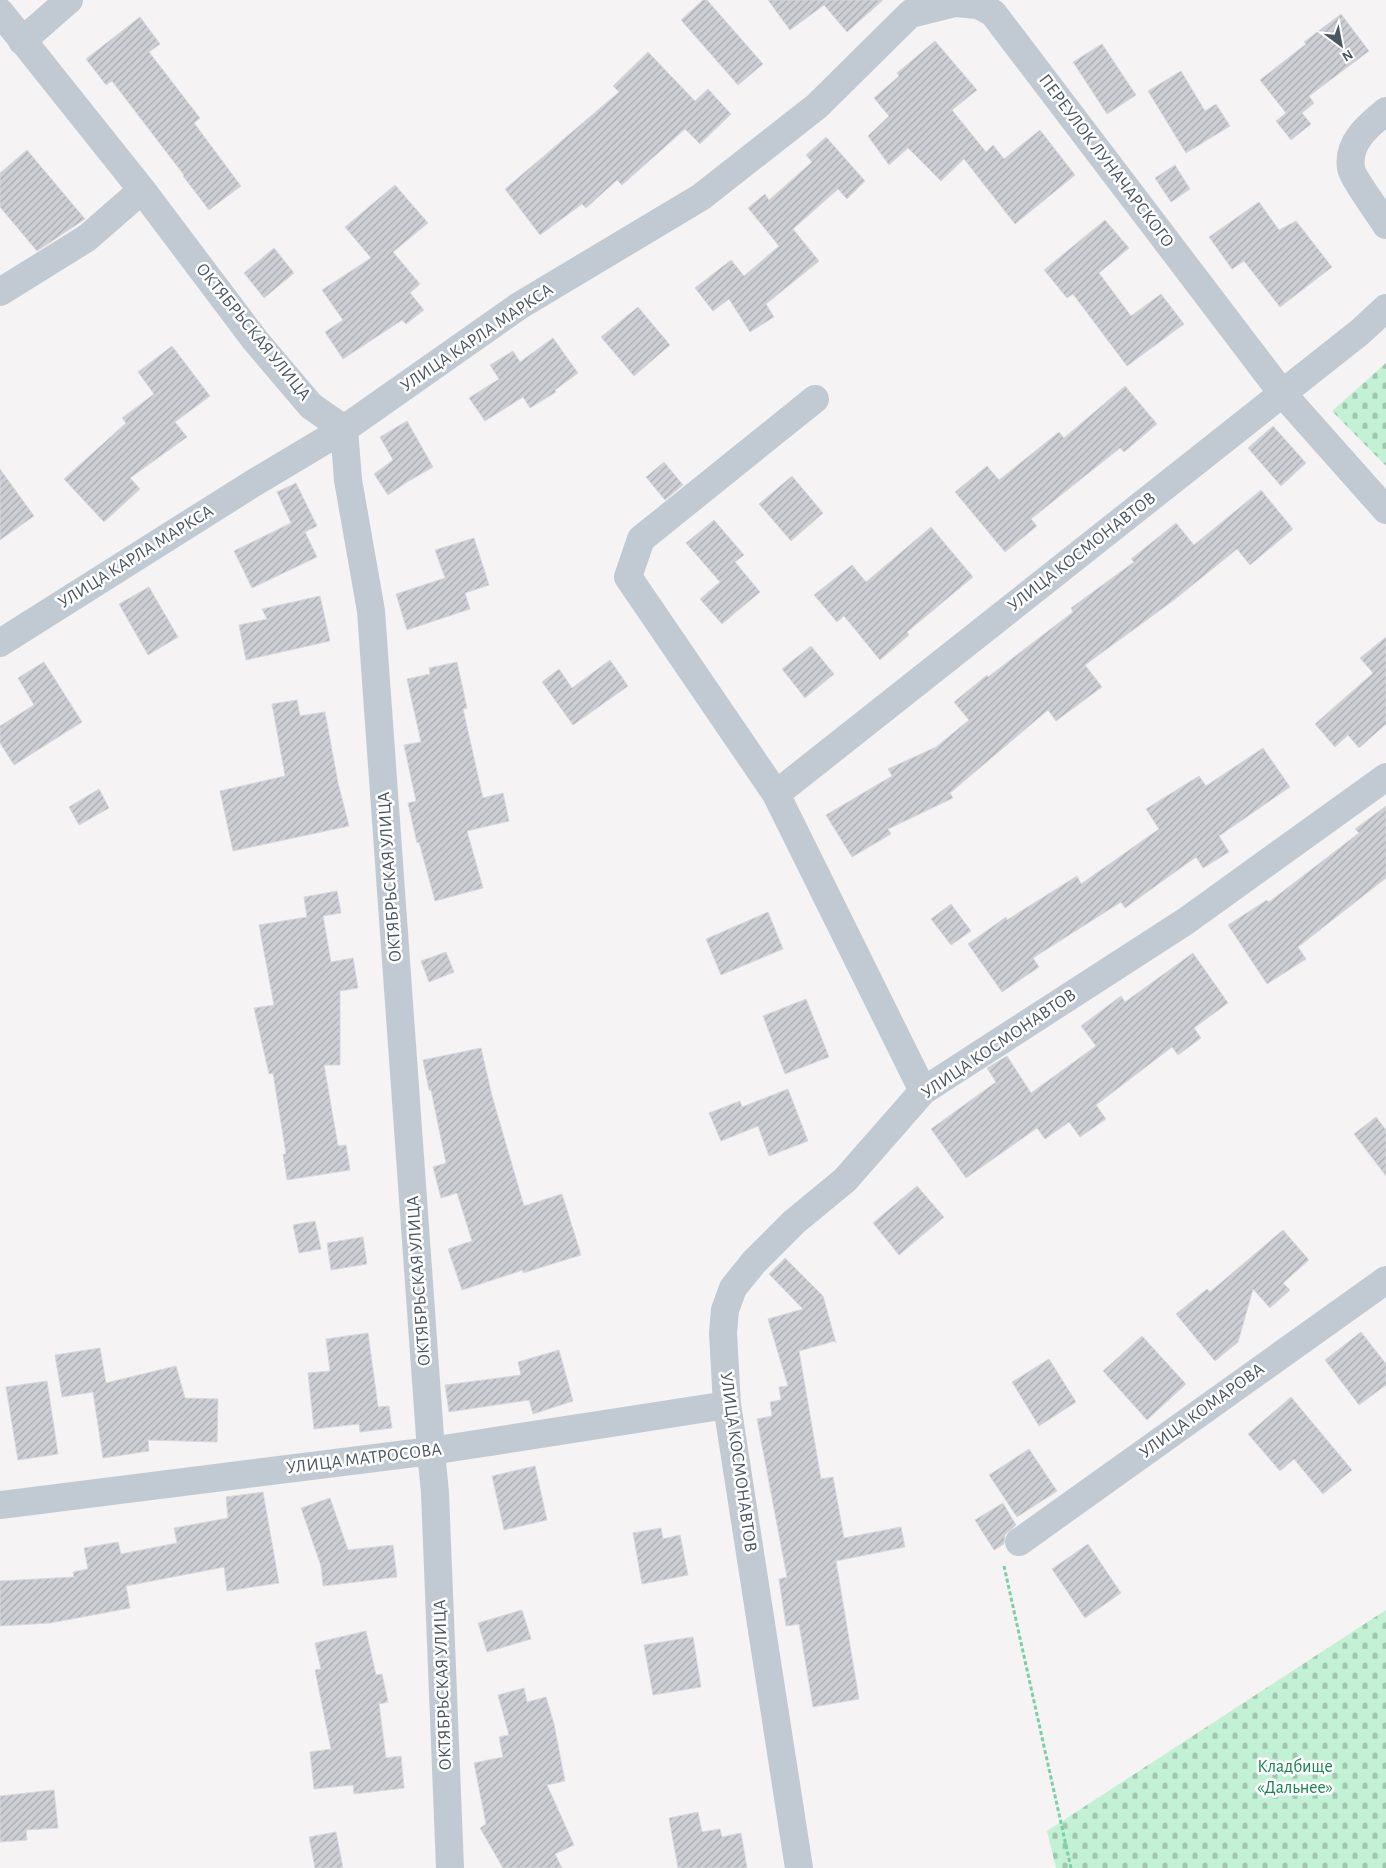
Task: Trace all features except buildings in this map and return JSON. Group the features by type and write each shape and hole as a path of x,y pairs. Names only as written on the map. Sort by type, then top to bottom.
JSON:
{"street":[{"path":"22,41 69,0"},
{"name":"ПЕРЕУЛОК ЛУНАЧАРСКОГО","path":"912,5 955,3 992,6 1282,393 1386,510"},
{"name":"УЛИЦА КАРЛА МАРКСА","path":"0,643 252,484 344,429 519,306 701,197 817,106 912,5"},
{"name":"ОКТЯБРЬСКАЯ УЛИЦА","path":"0,12 142,190 255,340 311,406 344,429 348,480 371,611 431,1451 436,1493 450,1868"},
{"path":"1386,111 1366,128 1353,148 1351,169 1386,225"},
{"path":"0,292 87,238 142,190"},
{"name":"УЛИЦА КОСМОНАВТОВ","path":"776,794 1360,332 1386,308"},
{"path":"815,399 641,539 628,578 776,794 924,1091"},
{"name":"УЛИЦА КОСМОНАВТОВ","path":"799,1868 727,1405 723,1333 725,1310 732,1288 754,1262 794,1222 845,1180 924,1091 1186,921 1386,777"},
{"name":"УЛИЦА КОМАРОВА","path":"1019,1542 1386,1280"},
{"name":"УЛИЦА МАТРОСОВА","path":"0,1505 431,1451 727,1405"}],"path":[{"path":"1019,1542 1003,1560 1071,1868"}],"green space":[{"path":"1386,363 1386,466 1332,411"},
{"name":"Кладбище «Дальнее»","path":"1386,1610 1386,1868 1056,1868 1047,1831"}]}
